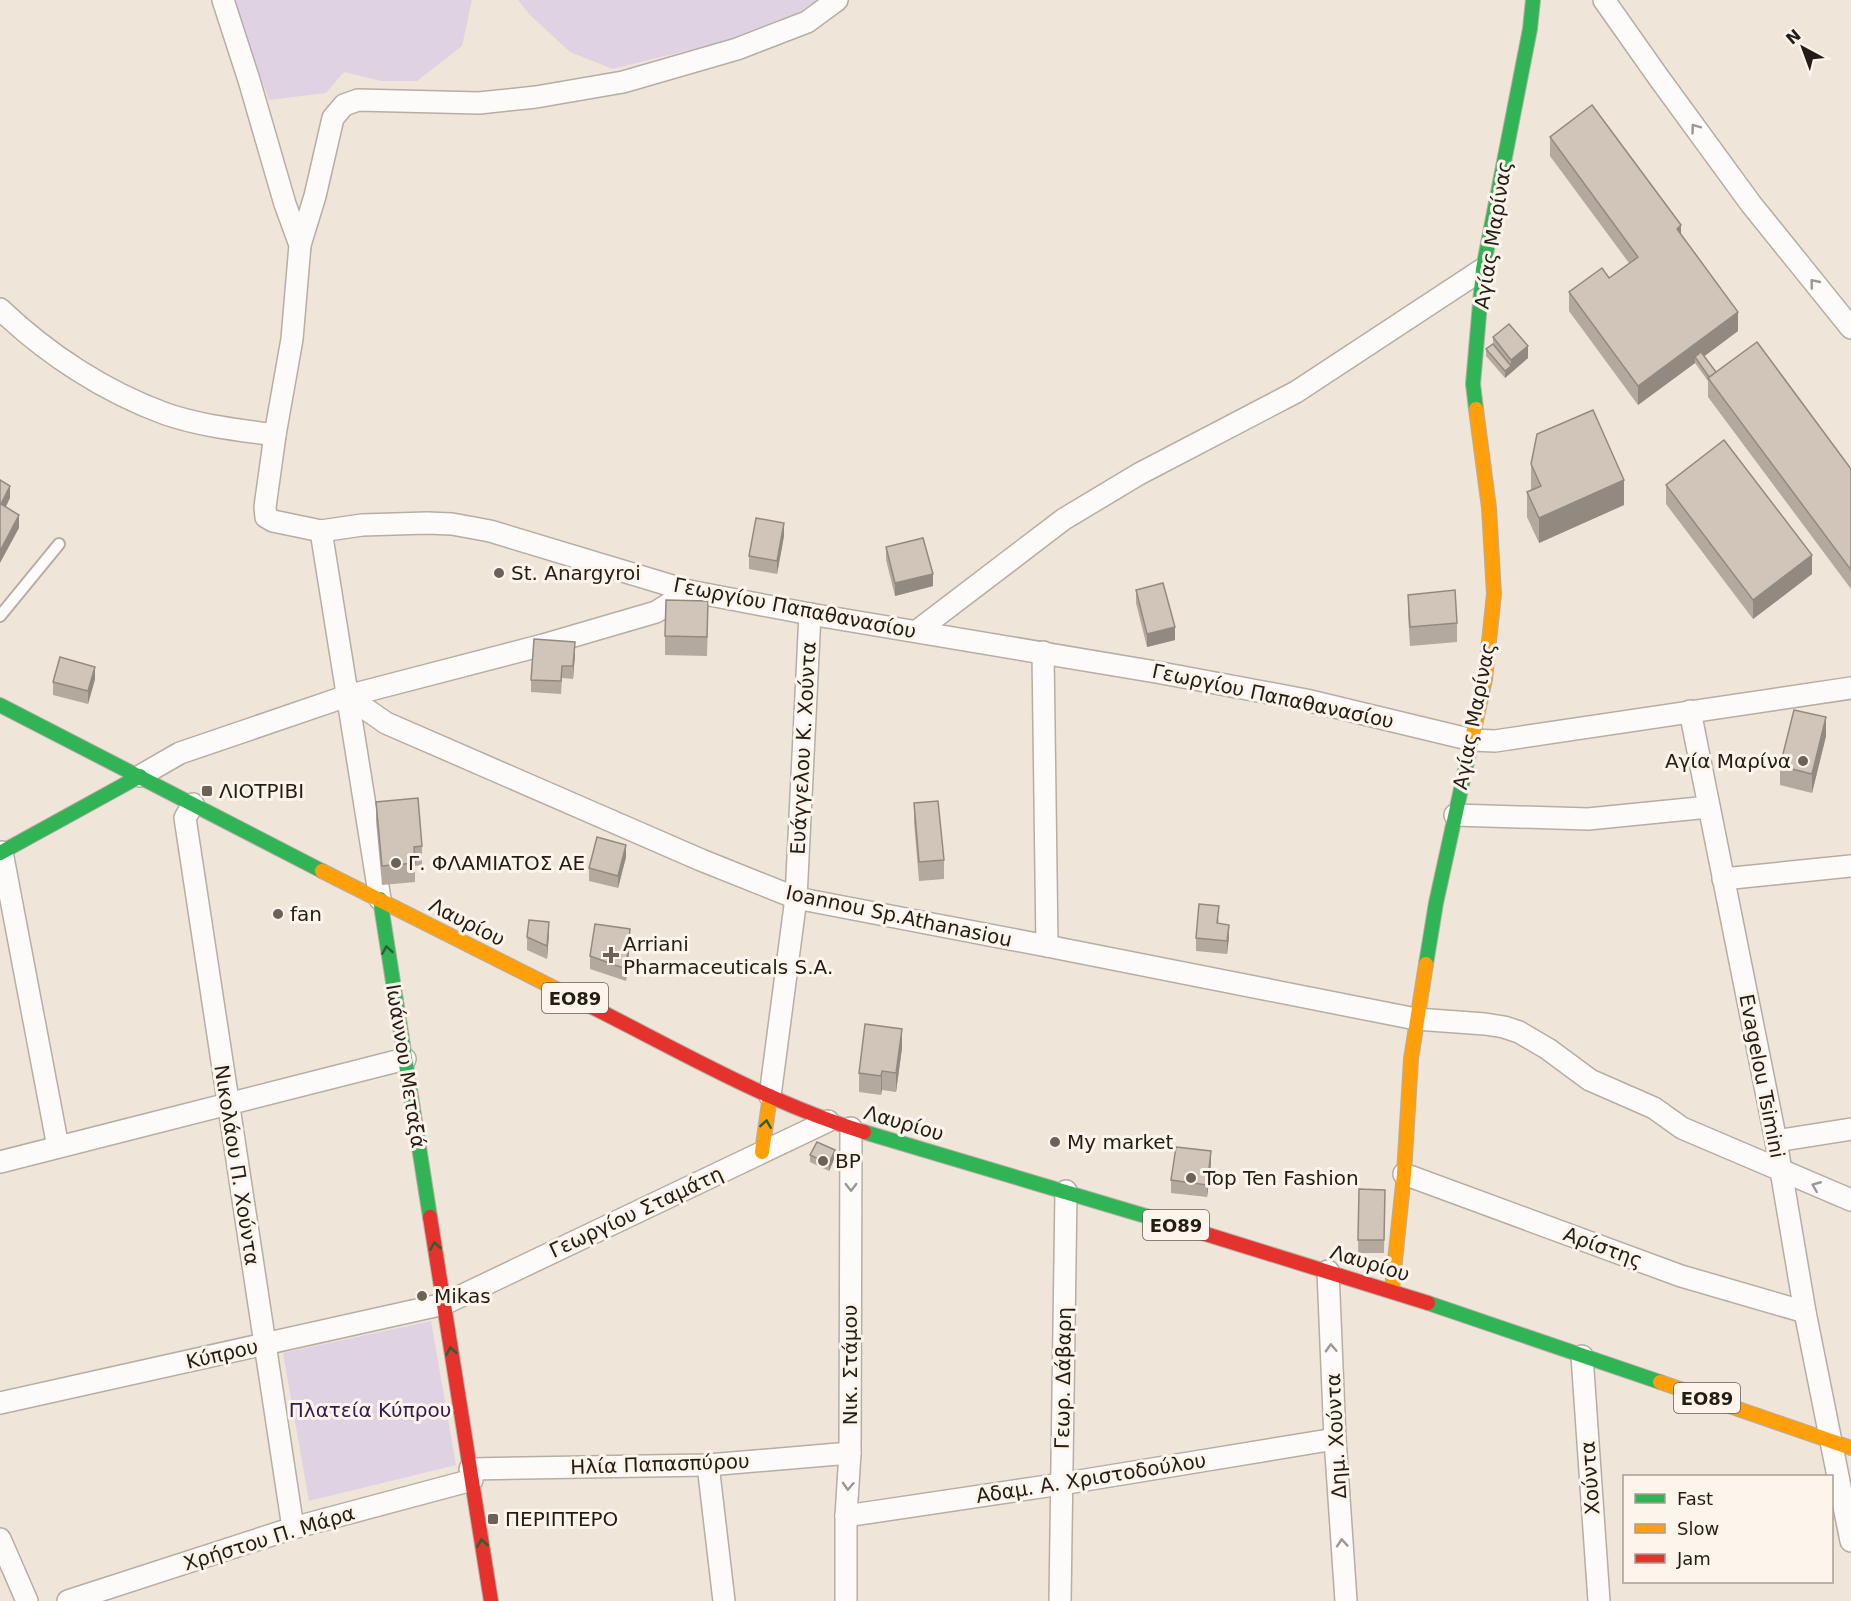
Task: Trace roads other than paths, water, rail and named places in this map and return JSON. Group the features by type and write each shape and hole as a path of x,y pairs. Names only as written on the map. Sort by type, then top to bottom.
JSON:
{"street":[{"name":"Γεωργίου Παπαθανασίου","path":"224,0 275,172 300,245 292,339 265,507 266,517 273,521 321,531 362,525 453,524 490,531 689,591 1306,700 1472,740 1495,741 1851,688"},
{"path":"300,245 315,196 333,118 344,105 358,100 479,103 536,97 623,82 747,46 807,22 837,0"},
{"name":"Αγίας Μαρίνας","path":"1392,1290 1416,1019 1436,903 1485,679 1494,594 1489,508 1473,384 1483,269 1526,51 1533,0"},
{"path":"1604,0 1751,204 1851,328"},
{"path":"917,631 1064,519 1139,474 1296,392 1483,269"},
{"path":"0,309 46,349 86,375 136,400 167,414 221,427 275,435"},
{"name":"Ιωάννου Μεταξά","path":"321,531 491,1601"},
{"path":"58,1147 1,853 180,753 347,696 543,645 656,612 689,591"},
{"name":"Ευάγγελου Κ. Χούντα","path":"770,1096 796,898 810,614"},
{"path":"1043,652 1047,946"},
{"name":"Ioannou Sp.Athanasiou","path":"347,696 386,723 701,860 796,898 1416,1019 1476,1022 1519,1032 1548,1049 1590,1080 1654,1108 1682,1128 1851,1200"},
{"name":"Λαυρίου","path":"0,705 770,1096 828,1120 1392,1290 1841,1444"},
{"name":"Evagelou Tsimini","path":"1690,711 1776,1141 1805,1312 1841,1444 1851,1541"},
{"name":"Νικολάου Π. Χούντα","path":"193,804 185,818 293,1528"},
{"path":"1455,815 1588,819 1709,807"},
{"path":"1722,879 1851,866"},
{"path":"0,1162 405,1059"},
{"path":"762,1152 770,1096"},
{"name":"Γεωργίου Σταμάτη","path":"444,1304 828,1120"},
{"name":"Νικ. Στάμου","path":"846,1601 846,1516 850,1453 851,1128"},
{"path":"1776,1141 1851,1129"},
{"name":"Αρίστης","path":"1404,1174 1681,1276 1805,1312"},
{"name":"Γεωρ. Δάβαρη","path":"1060,1601 1066,1191"},
{"name":"Δημ. Χούντα","path":"1328,1271 1335,1439 1346,1601"},
{"name":"Κύπρου","path":"0,1404 444,1304"},
{"name":"Χούντα","path":"1582,1356 1599,1601"},
{"name":"Αδαμ. Α. Χριστοδούλου","path":"846,1516 1061,1484 1335,1439"},
{"name":"Ηλία Παπασπύρου","path":"471,1475 708,1465 850,1453"},
{"path":"708,1465 724,1601"},
{"name":"Χρήστου Π. Μάρα","path":"68,1601 293,1528 471,1475"},
{"path":"0,1539 27,1601"}],"lane":[{"path":"0,616 59,544"}],"place":[{"name":"St. Anargyroi","path":"499,573"},
{"name":"Αγία Μαρίνα","path":"1803,761"},
{"name":"ΛΙΟΤΡΙΒΙ","path":"207,791"},
{"name":"Γ. ΦΛΑΜΙΑΤΟΣ ΑΕ","path":"396,863"},
{"name":"fan","path":"278,914"},
{"name":"Arriani Pharmaceuticals S.A.","path":"611,955"},
{"name":"My market","path":"1055,1142"},
{"name":"BP","path":"823,1161"},
{"name":"Top Ten Fashion","path":"1191,1178"},
{"name":"Mikas","path":"422,1296"},
{"name":"ΠΕΡΙΠΤΕΡΟ","path":"493,1519"}],"park label":[{"name":"Πλατεία Κύπρου","path":"370,1410"}]}
